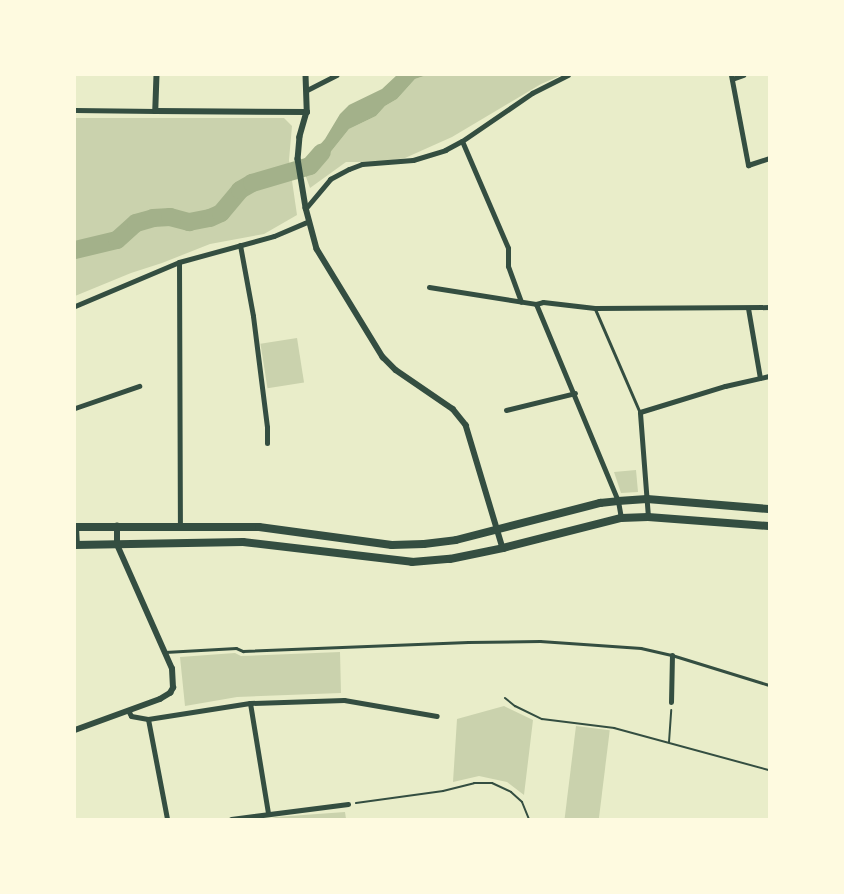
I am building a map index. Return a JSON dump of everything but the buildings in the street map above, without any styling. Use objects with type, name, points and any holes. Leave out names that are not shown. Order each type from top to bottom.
[{"type":"main road","points":[[76,527],[259,527],[392,544],[424,544],[498,530],[600,503],[618,501],[647,499],[769,509]]},
{"type":"main road","points":[[76,545],[243,542],[412,562],[450,558],[503,548],[621,518],[648,517],[769,526]]},
{"type":"street","points":[[156,111],[157,75]]},
{"type":"street","points":[[306,75],[307,112],[300,137],[298,159],[308,221],[317,249],[383,356],[396,370],[453,409],[466,425],[503,548]]},
{"type":"street","points":[[307,90],[336,75]]},
{"type":"street","points":[[306,208],[330,179],[349,169],[362,164],[427,156],[462,141],[532,93],[568,75]]},
{"type":"street","points":[[743,75],[732,77],[748,165],[769,158]]},
{"type":"street","points":[[75,110],[307,112]]},
{"type":"street","points":[[462,141],[508,248],[508,266],[521,302]]},
{"type":"street","points":[[75,306],[180,262],[274,236],[308,221]]},
{"type":"street","points":[[240,245],[253,316],[267,427],[267,443]]},
{"type":"street","points":[[180,262],[180,527]]},
{"type":"street","points":[[429,287],[536,304],[543,302],[596,308],[769,307]]},
{"type":"street","points":[[536,304],[575,393],[618,501],[621,518]]},
{"type":"street","points":[[748,308],[760,378]]},
{"type":"street","points":[[648,517],[640,412],[725,386],[769,376]]},
{"type":"street","points":[[75,408],[139,386]]},
{"type":"street","points":[[506,410],[575,393]]},
{"type":"street","points":[[75,730],[129,712],[160,699],[170,694],[173,688],[172,669],[117,545],[117,526]]},
{"type":"street","points":[[76,527],[76,545]]},
{"type":"street","points":[[671,702],[672,655]]},
{"type":"street","points":[[129,712],[131,716],[148,719],[250,703],[344,700],[437,716]]},
{"type":"street","points":[[250,703],[268,813]]},
{"type":"street","points":[[148,719],[167,819]]},
{"type":"street","points":[[231,819],[348,804]]},
{"type":"lane","points":[[596,308],[640,412]]},
{"type":"lane","points":[[165,652],[236,648],[243,651],[516,641],[641,648],[672,655],[769,685]]},
{"type":"path","points":[[505,698],[515,706],[542,718],[614,728],[769,770]]},
{"type":"path","points":[[669,743],[671,702]]},
{"type":"path","points":[[348,804],[443,791],[474,783],[492,783],[511,792],[522,802],[529,819]]},
{"type":"shaded area","points":[[397,75],[427,75],[415,79],[397,99],[385,106],[376,116],[349,129],[329,154],[306,177],[304,163],[325,139],[340,114],[349,105],[382,89]]},
{"type":"shaded area","points":[[427,75],[562,75],[541,84],[452,137],[405,158],[381,162],[346,162],[310,188],[306,177],[329,154],[349,129],[376,116],[385,106],[397,99],[415,79]]},
{"type":"shaded area","points":[[75,118],[284,118],[292,126],[289,160],[297,215],[264,234],[210,244],[75,296]]},
{"type":"shaded area","points":[[297,338],[304,382],[267,388],[260,344]]},
{"type":"shaded area","points":[[636,470],[638,492],[621,493],[614,472]]},
{"type":"shaded area","points":[[340,652],[341,693],[237,697],[185,706],[180,657],[235,653],[241,656]]},
{"type":"shaded area","points":[[504,706],[533,720],[524,795],[507,782],[479,776],[453,782],[457,719]]},
{"type":"shaded area","points":[[576,726],[610,730],[599,819],[565,818]]},
{"type":"shaded area","points":[[345,812],[346,819],[268,819],[276,817]]},
{"type":"waterway","points":[[75,250],[117,240],[136,223],[153,218],[170,217],[189,222],[210,218],[221,213],[240,190],[252,183],[310,166],[322,152]]}]
